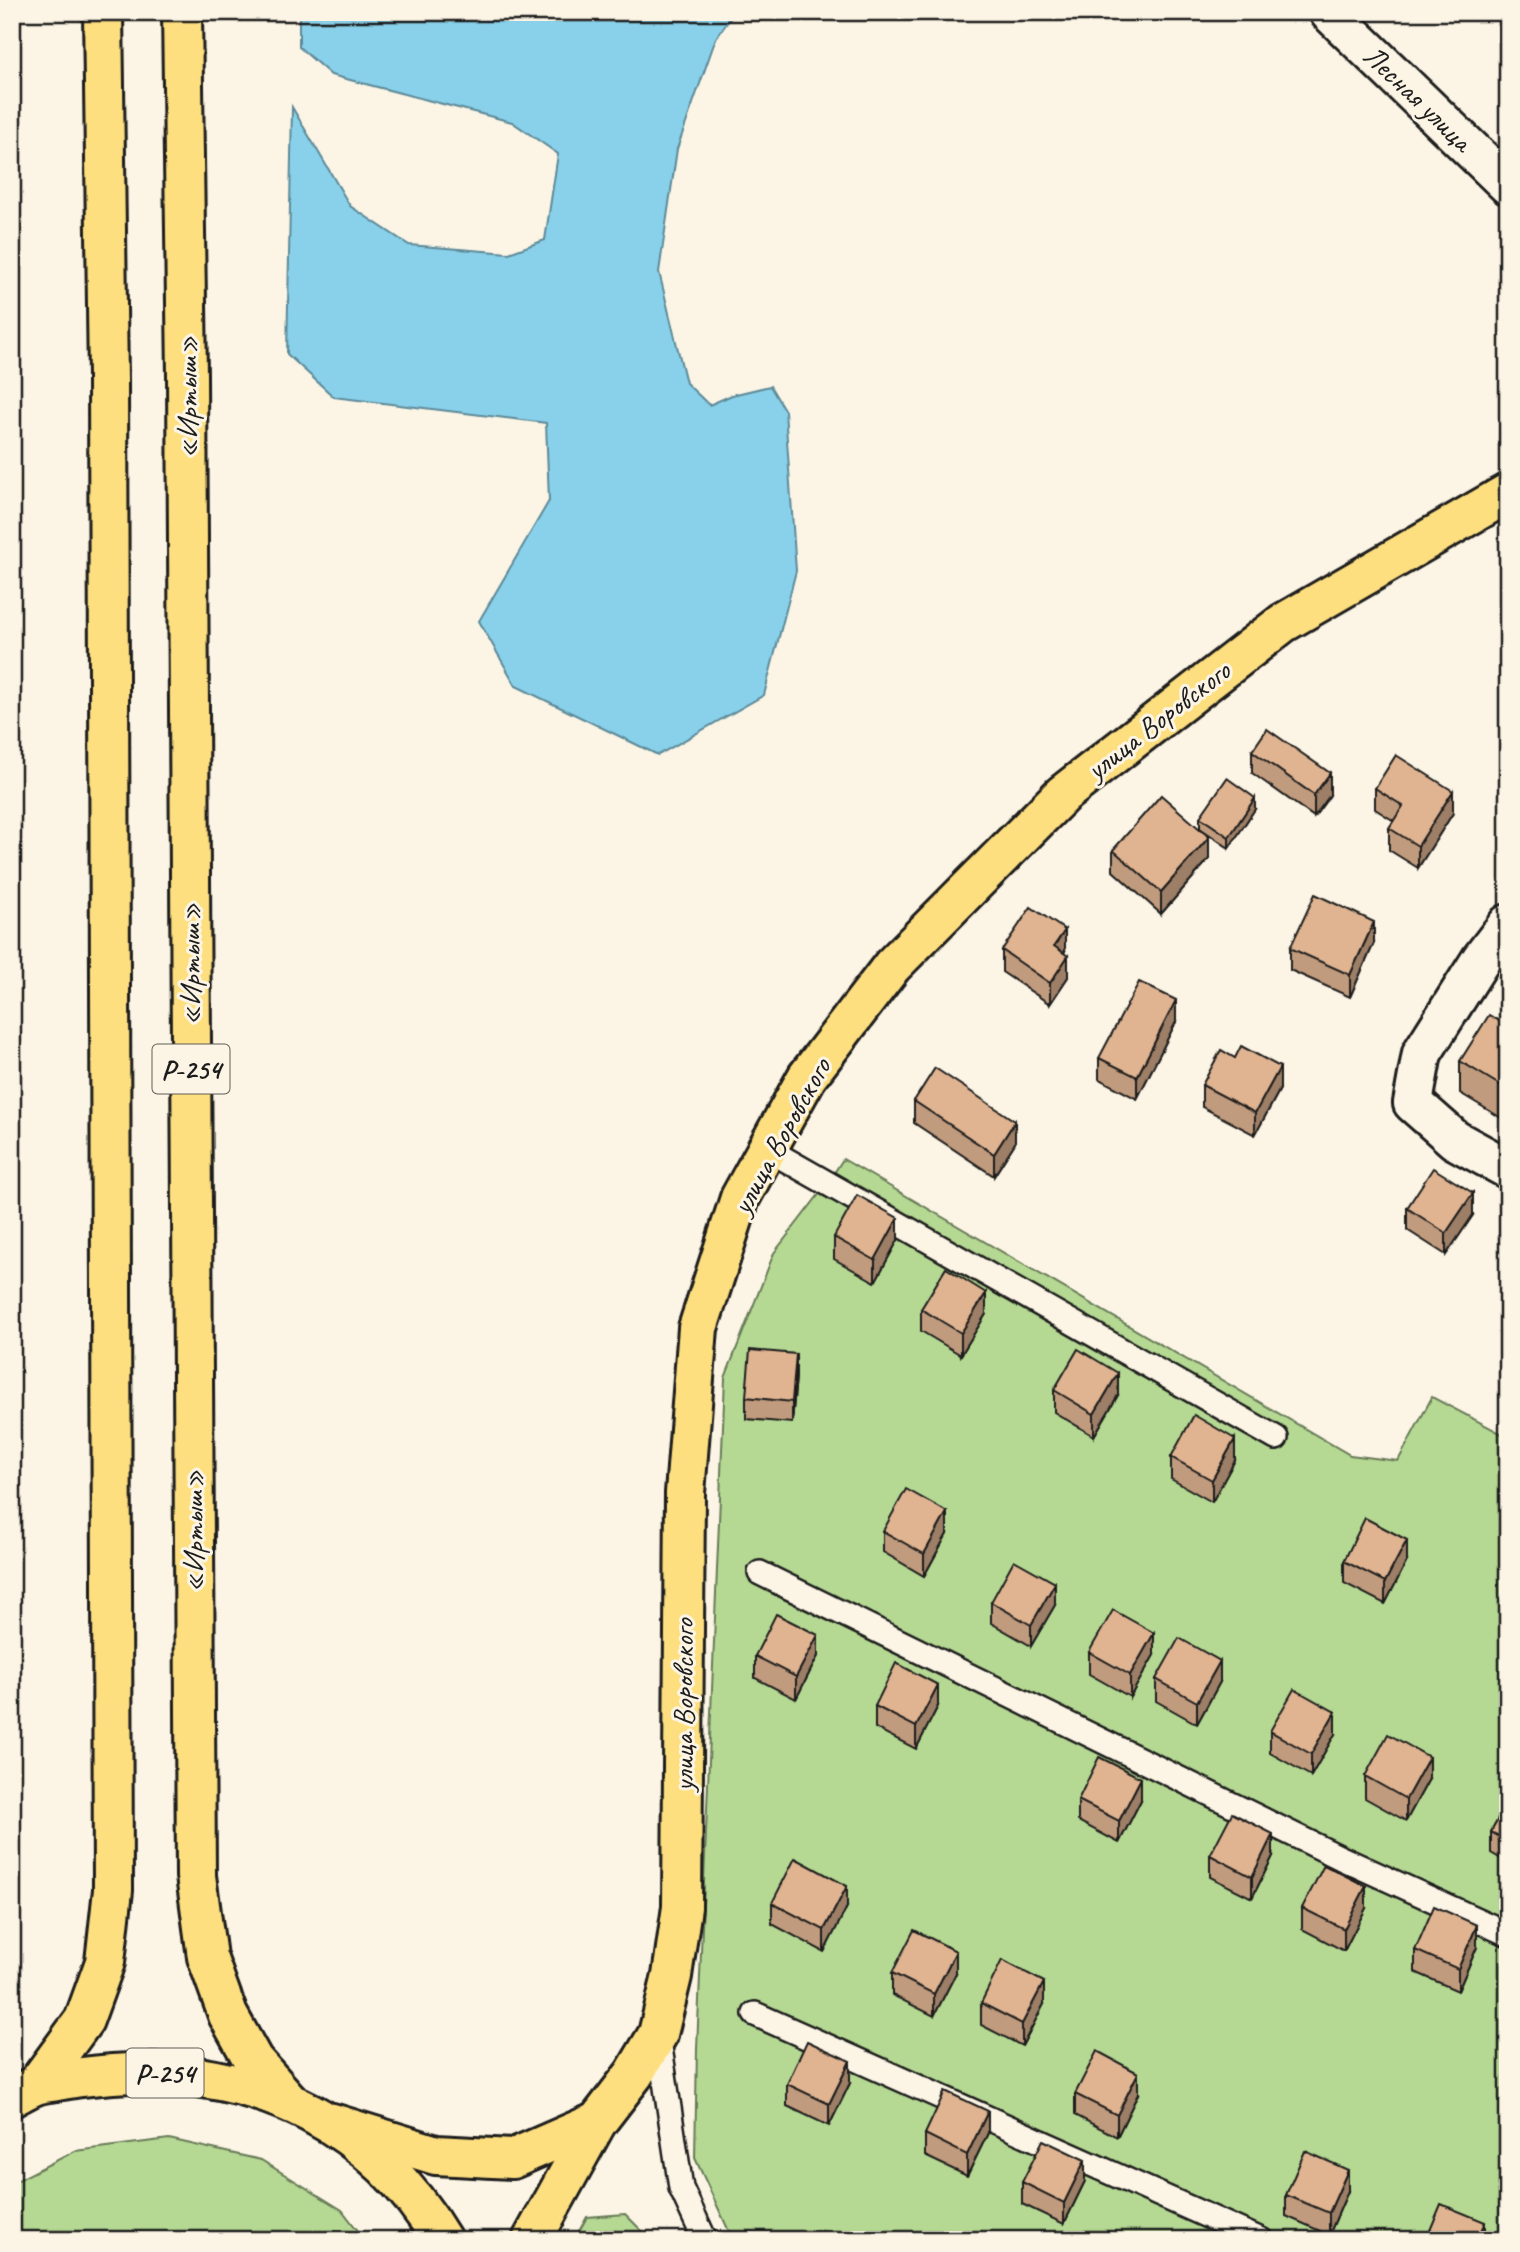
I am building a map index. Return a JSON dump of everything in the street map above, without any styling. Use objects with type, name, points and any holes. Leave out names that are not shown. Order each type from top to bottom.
[{"type":"main road","name":"«Иртыш»","points":[[25,2091],[84,2020],[105,1962],[113,1889],[108,407],[103,12]]},
{"type":"main road","name":"«Иртыш»","points":[[182,12],[187,376],[196,1876],[207,1956],[228,2015],[253,2060],[289,2102]]},
{"type":"main road","name":"улица Воровского","points":[[532,2240],[597,2122],[634,2074],[658,2034],[672,1976],[682,1907],[685,1493],[698,1328],[740,1198],[807,1077],[892,966],[1063,793],[1283,622],[1508,493]]},
{"type":"main road","name":"«Иртыш»","points":[[25,2091],[101,2074],[165,2073],[228,2082],[289,2102],[330,2123],[381,2161],[424,2209],[442,2240]]},
{"type":"main road","points":[[330,2123],[436,2155],[512,2159],[597,2122]]},
{"type":"street","name":"Лесная улица","points":[[1329,12],[1508,185]]},
{"type":"street","points":[[1508,924],[1482,958],[1422,1053],[1413,1102],[1455,1140],[1508,1168]]},
{"type":"lane","points":[[767,1149],[1276,1438]]},
{"type":"lane","points":[[760,1573],[1341,1858],[1508,1934]]},
{"type":"lane","points":[[755,2014],[1261,2240]]},
{"type":"lane","points":[[658,2034],[681,2188],[705,2240]]},
{"type":"green space","points":[[843,1159],[1350,1455],[1398,1461],[1432,1397],[1508,1437],[1508,2240],[733,2240],[695,2158],[697,2048],[725,1378],[774,1253]]},
{"type":"green space","points":[[169,2139],[261,2160],[342,2210],[365,2240],[12,2240],[12,2183],[75,2151]]},
{"type":"green space","points":[[625,2214],[651,2240],[574,2240],[587,2217]]},
{"type":"water","points":[[299,12],[735,12],[716,38],[677,149],[659,272],[686,383],[709,405],[732,395],[770,386],[785,411],[796,571],[764,695],[658,755],[516,686],[479,621],[549,501],[546,423],[334,397],[287,354],[292,107],[350,206],[409,245],[509,253],[545,240],[558,154],[512,122],[331,75],[299,47]]},
{"type":"building","points":[[1267,729],[1330,773],[1314,795],[1252,751]]},
{"type":"building","points":[[1396,755],[1453,791],[1418,846],[1389,828],[1403,806],[1375,788]]},
{"type":"building","points":[[1227,778],[1255,798],[1229,837],[1200,817]]},
{"type":"building","points":[[1161,795],[1209,837],[1161,892],[1113,850]]},
{"type":"building","points":[[1315,894],[1374,922],[1350,975],[1290,948]]},
{"type":"building","points":[[1031,907],[1065,930],[1054,946],[1068,956],[1050,983],[1002,950]]},
{"type":"building","points":[[1139,982],[1176,1000],[1137,1077],[1099,1058]]},
{"type":"building","points":[[1489,1015],[1508,1026],[1508,1090],[1460,1061]]},
{"type":"building","points":[[1241,1046],[1280,1067],[1255,1113],[1202,1085],[1221,1050],[1235,1058]]},
{"type":"building","points":[[935,1068],[1015,1121],[994,1154],[914,1101]]},
{"type":"building","points":[[1433,1168],[1473,1193],[1446,1233],[1407,1208]]},
{"type":"building","points":[[857,1195],[898,1218],[875,1260],[834,1237]]},
{"type":"building","points":[[946,1268],[986,1293],[961,1333],[921,1309]]},
{"type":"building","points":[[1078,1349],[1118,1373],[1094,1414],[1054,1390]]},
{"type":"building","points":[[750,1350],[796,1354],[792,1402],[746,1397]]},
{"type":"building","points":[[1194,1415],[1235,1439],[1212,1480],[1171,1457]]},
{"type":"building","points":[[906,1489],[947,1512],[924,1554],[883,1531]]},
{"type":"building","points":[[1365,1518],[1407,1540],[1385,1582],[1344,1561]]},
{"type":"building","points":[[1014,1560],[1055,1583],[1031,1625],[991,1602]]},
{"type":"building","points":[[1113,1610],[1154,1633],[1130,1675],[1089,1652]]},
{"type":"building","points":[[776,1614],[818,1635],[796,1677],[755,1656]]},
{"type":"building","points":[[1179,1638],[1220,1661],[1197,1702],[1156,1679]]},
{"type":"building","points":[[896,1663],[938,1685],[916,1727],[875,1706]]},
{"type":"building","points":[[1294,1689],[1335,1712],[1311,1754],[1270,1731]]},
{"type":"building","points":[[1388,1734],[1429,1757],[1406,1799],[1365,1776]]},
{"type":"building","points":[[1099,1757],[1141,1778],[1119,1821],[1078,1800]]},
{"type":"building","points":[[1508,1801],[1508,1841],[1491,1832]]},
{"type":"building","points":[[1232,1813],[1273,1834],[1252,1877],[1210,1855]]},
{"type":"building","points":[[795,1858],[847,1886],[824,1930],[772,1903]]},
{"type":"building","points":[[1324,1865],[1366,1886],[1344,1929],[1302,1908]]},
{"type":"building","points":[[1434,1906],[1477,1925],[1458,1969],[1415,1950]]},
{"type":"building","points":[[914,1930],[956,1951],[934,1994],[892,1973]]},
{"type":"building","points":[[1002,1960],[1044,1982],[1022,2024],[981,2003]]},
{"type":"building","points":[[807,2041],[850,2061],[829,2104],[787,2084]]},
{"type":"building","points":[[1097,2051],[1138,2073],[1117,2115],[1075,2094]]},
{"type":"building","points":[[945,2091],[988,2111],[967,2155],[925,2134]]},
{"type":"building","points":[[1043,2140],[1085,2160],[1064,2203],[1022,2182]]},
{"type":"building","points":[[1305,2151],[1348,2170],[1329,2213],[1286,2195]]},
{"type":"building","points":[[1441,2204],[1485,2222],[1477,2240],[1426,2240]]}]
